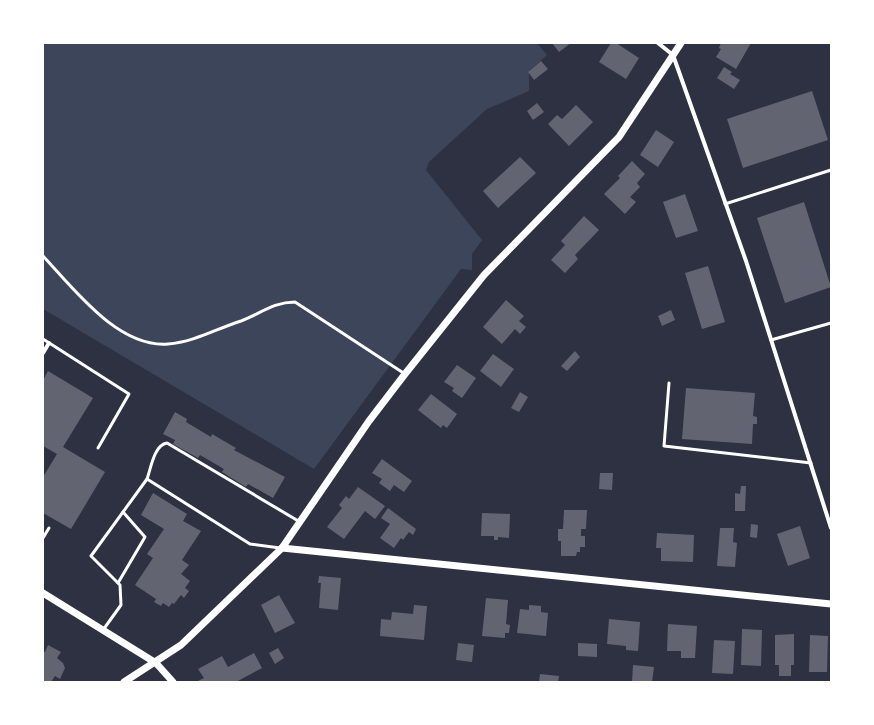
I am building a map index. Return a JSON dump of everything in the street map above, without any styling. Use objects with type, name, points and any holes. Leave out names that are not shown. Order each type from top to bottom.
[{"type":"street","points":[[658,43],[673,55],[771,340],[831,528]]},
{"type":"street","points":[[124,682],[156,663],[181,645],[282,548],[369,422],[405,374],[484,275],[619,137],[681,43]]},
{"type":"street","points":[[43,353],[49,343]]},
{"type":"street","points":[[282,548],[831,604]]},
{"type":"street","points":[[43,593],[156,663],[173,682]]},
{"type":"lane","points":[[725,204],[831,170]]},
{"type":"lane","points":[[43,256],[93,309],[126,334],[147,342],[168,344],[203,337],[221,327],[247,319],[281,302],[294,302],[405,374]]},
{"type":"lane","points":[[771,340],[831,323]]},
{"type":"lane","points":[[43,339],[129,394],[98,448]]},
{"type":"lane","points":[[669,383],[664,446],[811,462]]},
{"type":"lane","points":[[103,630],[120,605],[120,585],[91,556],[147,479],[158,448],[162,444],[167,443],[300,522]]},
{"type":"lane","points":[[147,479],[250,544],[282,548]]},
{"type":"lane","points":[[118,583],[145,538],[123,512]]},
{"type":"lane","points":[[43,538],[49,528]]},
{"type":"shaded area","points":[[43,43],[537,43],[547,55],[529,71],[529,91],[487,109],[429,162],[426,170],[482,240],[472,254],[472,270],[461,269],[314,469],[43,309]]},
{"type":"building","points":[[552,43],[571,43],[559,52]]},
{"type":"building","points":[[611,43],[616,43],[639,58],[626,79],[599,62]]},
{"type":"building","points":[[721,43],[751,43],[736,69],[716,57],[721,49],[719,48]]},
{"type":"building","points":[[541,61],[548,69],[534,80],[528,72]]},
{"type":"building","points":[[724,67],[732,72],[730,74],[740,80],[734,89],[717,78]]},
{"type":"building","points":[[812,91],[828,140],[743,168],[727,119]]},
{"type":"building","points":[[537,103],[544,112],[533,120],[527,111]]},
{"type":"building","points":[[576,105],[593,122],[569,146],[548,124],[557,115],[562,119]]},
{"type":"building","points":[[656,130],[674,142],[658,167],[640,155]]},
{"type":"building","points":[[520,157],[536,173],[498,208],[483,191]]},
{"type":"building","points":[[632,161],[645,174],[637,183],[640,187],[630,197],[636,202],[625,214],[604,194],[620,178],[618,176]]},
{"type":"building","points":[[685,194],[698,231],[676,238],[663,202]]},
{"type":"building","points":[[804,202],[831,287],[785,303],[757,218]]},
{"type":"building","points":[[584,216],[599,230],[575,255],[578,259],[565,273],[551,260],[565,245],[561,241]]},
{"type":"building","points":[[708,266],[725,322],[702,329],[685,273]]},
{"type":"building","points":[[506,300],[524,316],[519,321],[526,327],[520,334],[515,329],[502,344],[483,327]]},
{"type":"building","points":[[671,310],[675,320],[662,326],[658,316]]},
{"type":"building","points":[[575,351],[580,357],[567,371],[561,366]]},
{"type":"building","points":[[493,354],[514,369],[501,387],[480,371]]},
{"type":"building","points":[[457,365],[476,378],[462,398],[452,391],[454,388],[444,382]]},
{"type":"building","points":[[48,371],[93,398],[63,447],[105,472],[71,529],[43,513],[43,477],[57,454],[43,446],[43,380]]},
{"type":"building","points":[[686,388],[755,393],[753,416],[757,417],[757,424],[753,424],[752,444],[682,439]]},
{"type":"building","points":[[520,392],[528,397],[519,412],[511,408]]},
{"type":"building","points":[[431,394],[457,414],[447,428],[443,425],[441,428],[418,410]]},
{"type":"building","points":[[175,412],[187,419],[186,422],[211,437],[212,434],[236,448],[234,450],[285,477],[273,498],[248,484],[246,487],[222,472],[224,469],[200,455],[198,458],[173,444],[175,440],[163,434]]},
{"type":"building","points":[[382,459],[412,481],[404,492],[394,485],[390,491],[379,483],[382,479],[372,473]]},
{"type":"building","points":[[600,473],[613,473],[612,490],[599,489]]},
{"type":"building","points":[[741,486],[746,486],[745,511],[735,511],[735,493],[740,494]]},
{"type":"building","points":[[358,487],[385,506],[375,519],[365,511],[344,539],[327,527],[342,508],[339,505],[346,496],[349,499]]},
{"type":"building","points":[[153,493],[187,514],[183,521],[201,531],[182,560],[189,565],[181,574],[190,581],[185,588],[189,591],[184,598],[181,595],[174,604],[172,603],[169,607],[163,603],[161,606],[154,602],[156,599],[135,585],[153,558],[147,554],[164,529],[141,515]]},
{"type":"building","points":[[388,508],[416,529],[413,535],[409,532],[403,540],[401,538],[394,548],[380,538],[390,524],[381,518]]},
{"type":"building","points":[[564,510],[587,510],[586,529],[581,529],[581,536],[585,536],[585,547],[580,547],[580,552],[577,552],[576,556],[561,556],[561,541],[558,541],[558,529],[563,529]]},
{"type":"building","points":[[482,513],[510,514],[509,538],[498,537],[498,540],[494,540],[494,536],[481,536]]},
{"type":"building","points":[[751,524],[758,525],[757,538],[750,537]]},
{"type":"building","points":[[800,526],[810,558],[788,566],[777,534]]},
{"type":"building","points":[[720,528],[734,528],[733,542],[737,543],[735,567],[717,566]]},
{"type":"building","points":[[657,533],[694,535],[693,562],[661,561],[661,548],[656,548]]},
{"type":"building","points":[[319,576],[341,578],[338,610],[319,608],[321,583],[318,583]]},
{"type":"building","points":[[279,595],[295,623],[275,633],[261,605]]},
{"type":"building","points":[[486,598],[508,600],[506,624],[510,625],[509,633],[505,633],[505,638],[482,636]]},
{"type":"building","points":[[414,605],[427,606],[424,640],[380,636],[381,619],[391,620],[392,612],[413,614]]},
{"type":"building","points":[[529,605],[541,606],[541,612],[548,613],[546,636],[517,633],[520,609],[529,610]]},
{"type":"building","points":[[609,619],[640,622],[638,651],[626,650],[626,646],[607,644]]},
{"type":"building","points":[[668,624],[697,626],[695,658],[681,658],[681,651],[667,651]]},
{"type":"building","points":[[742,629],[762,630],[761,666],[741,665]]},
{"type":"building","points":[[794,634],[794,665],[791,665],[791,676],[779,676],[779,665],[775,665],[775,635]]},
{"type":"building","points":[[810,635],[828,636],[827,672],[809,672]]},
{"type":"building","points":[[714,640],[735,641],[733,674],[712,673]]},
{"type":"building","points":[[458,643],[474,645],[472,662],[456,660]]},
{"type":"building","points":[[578,643],[597,644],[597,657],[578,656]]},
{"type":"building","points":[[48,645],[61,652],[57,658],[63,663],[65,668],[60,679],[55,676],[51,682],[43,682],[43,651],[45,652]]},
{"type":"building","points":[[278,648],[284,658],[275,664],[269,653]]},
{"type":"building","points":[[254,653],[262,668],[236,682],[196,682],[204,678],[198,669],[222,656],[228,667]]},
{"type":"building","points":[[633,665],[654,667],[652,682],[632,682]]},
{"type":"building","points":[[540,674],[559,676],[558,682],[539,682]]}]
